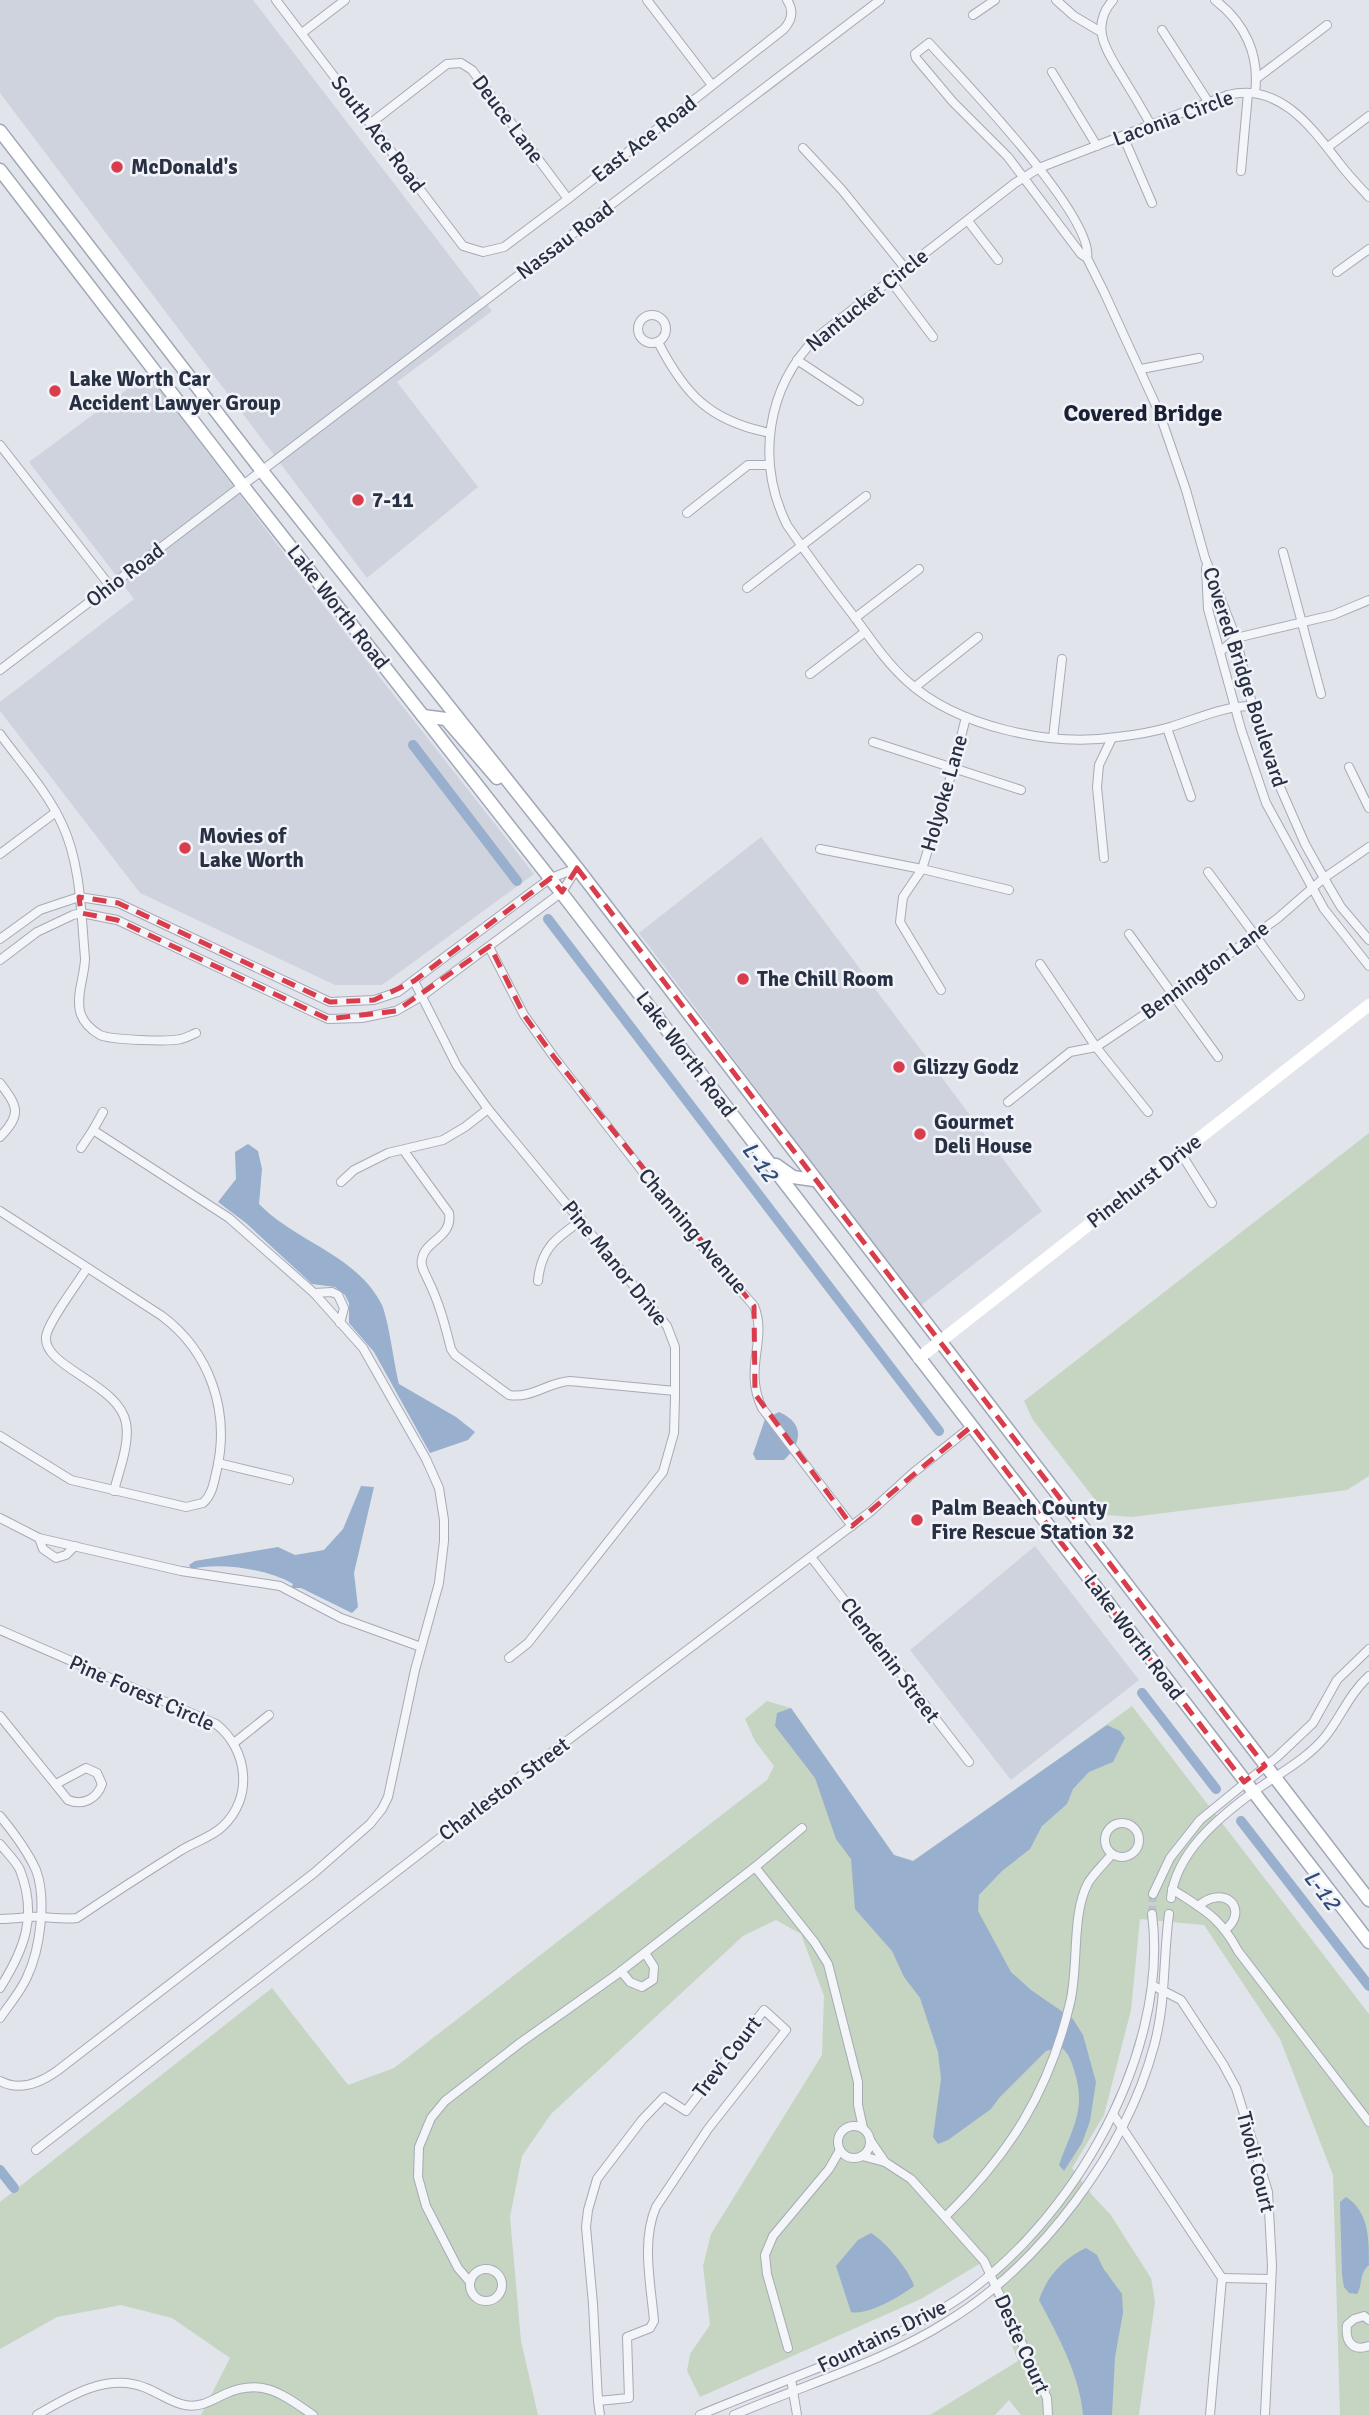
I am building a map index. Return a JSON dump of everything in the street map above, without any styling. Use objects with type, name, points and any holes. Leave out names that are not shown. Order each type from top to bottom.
[{"type":"main road","name":"Lake Worth Road","points":[[1,133],[262,471],[577,868],[1369,1900]]},
{"type":"main road","name":"Lake Worth Road","points":[[0,170],[562,892],[1369,1942]]},
{"type":"main road","points":[[423,716],[446,719],[484,765],[535,815]]},
{"type":"main road","name":"Pinehurst Drive","points":[[919,1358],[1369,1005]]},
{"type":"main road","points":[[767,1159],[793,1177],[814,1180]]},
{"type":"street","name":"South Ace Road","points":[[276,0],[463,246],[476,251],[491,251]]},
{"type":"street","points":[[302,33],[345,0]]},
{"type":"street","points":[[647,0],[712,85]]},
{"type":"street","name":"East Ace Road","points":[[491,251],[504,247],[568,199],[784,29],[792,11],[787,0]]},
{"type":"street","points":[[973,15],[995,0]]},
{"type":"street","points":[[1056,0],[1074,16],[1101,32]]},
{"type":"street","points":[[1113,0],[1102,18],[1104,47],[1151,125]]},
{"type":"street","points":[[1215,0],[1245,33],[1255,58],[1257,78],[1252,93],[1241,170]]},
{"type":"street","name":"Nassau Road","points":[[246,484],[875,1]]},
{"type":"street","points":[[1257,78],[1327,25]]},
{"type":"street","points":[[1162,30],[1209,103]]},
{"type":"street","name":"Covered Bridge Boulevard","points":[[1087,258],[1089,250],[1082,232],[1067,205],[1040,168],[929,43],[915,54],[953,102],[1008,156],[1081,254],[1087,258],[1141,369],[1175,454],[1205,558],[1236,638],[1252,706],[1280,787],[1305,844],[1324,878],[1341,906],[1369,940]]},
{"type":"street","name":"Deuce Lane","points":[[371,123],[447,64],[461,63],[471,71],[568,199]]},
{"type":"street","points":[[1052,72],[1097,146]]},
{"type":"street","name":"Laconia Circle","points":[[1024,177],[1040,168],[1228,95],[1252,93],[1270,97],[1297,113],[1367,192]]},
{"type":"street","points":[[1328,147],[1369,116]]},
{"type":"street","points":[[1123,136],[1152,203]]},
{"type":"street","points":[[803,148],[842,190],[905,268]]},
{"type":"street","name":"Nantucket Circle","points":[[1024,177],[816,338],[797,359],[780,391],[769,433],[771,482],[780,511],[821,573],[893,667],[915,687],[940,704],[967,716],[1011,731],[1052,738],[1112,738],[1167,728],[1235,706],[1252,706]]},
{"type":"street","points":[[968,221],[998,260]]},
{"type":"street","points":[[1337,271],[1369,250]]},
{"type":"street","points":[[890,280],[933,337]]},
{"type":"street","points":[[658,342],[683,386],[702,404],[737,424],[769,433]]},
{"type":"street","points":[[1141,369],[1199,358]]},
{"type":"street","points":[[797,359],[859,401]]},
{"type":"street","points":[[0,445],[110,586]]},
{"type":"street","points":[[687,513],[748,465],[769,465]]},
{"type":"street","name":"Ohio Road","points":[[0,670],[246,484]]},
{"type":"street","points":[[747,588],[866,496]]},
{"type":"street","points":[[1283,552],[1321,694]]},
{"type":"street","name":"Covered Bridge Boulevard","points":[[1205,558],[1208,609],[1266,803],[1324,909],[1369,966]]},
{"type":"street","points":[[855,618],[919,569]]},
{"type":"street","points":[[1221,651],[1236,638],[1333,615],[1369,600]]},
{"type":"street","points":[[810,674],[865,632]]},
{"type":"street","points":[[915,687],[978,636]]},
{"type":"street","points":[[1052,738],[1062,659]]},
{"type":"street","name":"Holyoke Lane","points":[[941,990],[900,922],[902,897],[922,869],[967,716]]},
{"type":"street","points":[[1167,728],[1191,797]]},
{"type":"street","points":[[0,734],[56,812],[73,858],[81,913],[85,972],[79,999],[82,1016],[90,1027],[101,1035],[114,1038],[178,1040],[196,1033]]},
{"type":"street","points":[[1104,858],[1097,787],[1099,765],[1112,738]]},
{"type":"street","points":[[873,742],[1021,790]]},
{"type":"street","points":[[1349,767],[1369,808]]},
{"type":"street","points":[[0,854],[56,812]]},
{"type":"street","name":"Bennington Lane","points":[[1007,1102],[1070,1052],[1096,1047],[1172,996],[1254,937],[1324,878],[1369,846]]},
{"type":"street","points":[[821,849],[1009,890]]},
{"type":"street","points":[[0,939],[40,910],[79,897],[118,903],[330,1002],[374,1000],[398,992],[551,878],[577,868]]},
{"type":"street","points":[[0,960],[51,924],[81,913],[117,920],[328,1019],[362,1018],[396,1012],[422,996],[562,892],[577,868]]},
{"type":"street","points":[[1208,872],[1300,996]]},
{"type":"street","points":[[1129,934],[1218,1057]]},
{"type":"street","name":"Channing Avenue","points":[[489,947],[524,1015],[554,1057],[687,1228],[754,1306],[759,1330],[753,1375],[755,1394],[762,1408],[852,1526]]},
{"type":"street","points":[[1040,964],[1096,1047],[1148,1112]]},
{"type":"street","name":"Pine Manor Drive","points":[[414,981],[457,1066],[488,1109],[667,1326],[676,1347],[674,1433],[663,1472],[528,1643],[509,1658]]},
{"type":"street","points":[[0,1083],[13,1101],[16,1115],[0,1137]]},
{"type":"street","points":[[341,1182],[354,1170],[388,1153],[443,1140],[488,1109]]},
{"type":"street","points":[[81,1148],[103,1112]]},
{"type":"street","points":[[0,2081],[21,2086],[38,2083],[57,2071],[293,1890],[370,1824],[388,1797],[421,1647],[439,1583],[444,1541],[439,1488],[426,1458],[363,1348],[313,1293],[229,1218],[93,1130]]},
{"type":"street","points":[[404,1151],[449,1213],[450,1220],[446,1231],[423,1254],[421,1260],[455,1355],[509,1395],[530,1395],[570,1381],[675,1391]]},
{"type":"street","points":[[1180,1152],[1212,1203]]},
{"type":"street","points":[[0,1211],[169,1321],[199,1356],[217,1393],[221,1422],[218,1463],[211,1493],[203,1503],[186,1507],[71,1480],[0,1436]]},
{"type":"street","points":[[538,1281],[540,1262],[550,1246],[582,1220]]},
{"type":"street","points":[[87,1268],[49,1327],[45,1340],[50,1353],[105,1391],[121,1408],[126,1423],[126,1439],[114,1491]]},
{"type":"street","points":[[313,1293],[332,1292],[338,1295],[344,1308],[340,1322]]},
{"type":"street","name":"Charleston Street","points":[[36,2150],[502,1790],[852,1526],[972,1426]]},
{"type":"street","points":[[218,1463],[289,1480]]},
{"type":"street","points":[[0,1518],[39,1538],[181,1572],[225,1576],[280,1586],[341,1618],[421,1647]]},
{"type":"street","points":[[39,1538],[43,1549],[56,1558],[66,1555],[75,1546]]},
{"type":"street","name":"Clendenin Street","points":[[811,1557],[969,1762]]},
{"type":"street","name":"Pine Forest Circle","points":[[0,1630],[202,1716],[222,1728],[234,1742],[242,1764],[243,1787],[236,1809],[222,1827],[181,1850],[77,1918],[0,1919]]},
{"type":"street","points":[[1369,1649],[1337,1681],[1313,1723],[1265,1766],[1191,1851],[1182,1865],[1172,1893],[1213,1915],[1226,1929],[1238,1951],[1369,2122]]},
{"type":"street","points":[[1153,1894],[1170,1858],[1200,1820],[1249,1787],[1275,1778],[1289,1769],[1324,1738],[1356,1688],[1369,1676]]},
{"type":"street","points":[[234,1742],[269,1715]]},
{"type":"street","points":[[0,1716],[68,1800],[81,1803],[89,1800],[99,1792],[102,1784],[97,1773],[86,1768],[56,1784]]},
{"type":"street","points":[[0,1816],[17,1836],[37,1873],[40,1917],[39,1938],[27,1977],[0,2018]]},
{"type":"street","points":[[1118,1823],[1134,1827],[1139,1843],[1134,1853],[1123,1857],[1112,1854],[1105,1845],[1108,1829],[1118,1823]]},
{"type":"street","points":[[470,2281],[480,2270],[490,2270],[499,2276],[501,2290],[489,2300],[479,2299],[472,2292],[470,2281],[458,2268],[426,2206],[418,2177],[419,2147],[430,2118],[445,2101],[645,1953],[802,1828]]},
{"type":"street","points":[[0,1844],[19,1868],[29,1917],[18,1959],[0,1989]]},
{"type":"street","points":[[1180,1844],[1191,1851]]},
{"type":"street","points":[[946,2216],[977,2185],[1010,2144],[1035,2103],[1056,2053],[1071,2001],[1078,1942],[1078,1909],[1089,1882],[1112,1854]]},
{"type":"street","points":[[755,1867],[815,1943],[828,1964],[858,2082],[858,2105],[863,2128],[885,2162]]},
{"type":"street","points":[[1198,1906],[1211,1898],[1220,1898],[1233,1905],[1237,1917],[1226,1929]]},
{"type":"street","name":"Fountains Drive","points":[[700,2415],[791,2379],[941,2310],[991,2274],[1040,2225],[1095,2149],[1113,2114],[1141,2043],[1152,1985],[1152,1914]]},
{"type":"street","name":"Fountains Drive","points":[[734,2415],[794,2392],[948,2322],[997,2287],[1050,2234],[1106,2156],[1130,2110],[1154,2047],[1164,1992],[1169,1914]]},
{"type":"street","points":[[621,1971],[630,1982],[642,1987],[653,1980],[654,1967],[645,1953]]},
{"type":"street","name":"Tivoli Court","points":[[1152,1985],[1181,2000],[1236,2088],[1268,2192],[1271,2279],[1265,2415]]},
{"type":"street","name":"Trevi Court","points":[[598,2401],[629,2398],[626,2337],[650,2328],[654,2320],[648,2242],[650,2220],[656,2207],[708,2129],[786,2030],[764,2010],[685,2111],[664,2096],[597,2179],[586,2227],[593,2304],[598,2401],[600,2415]]},
{"type":"street","points":[[849,2157],[840,2150],[838,2140],[858,2105]]},
{"type":"street","points":[[1113,2114],[1222,2278],[1210,2415]]},
{"type":"street","points":[[847,2127],[863,2128]]},
{"type":"street","points":[[862,2156],[870,2148],[870,2140]]},
{"type":"street","points":[[788,2348],[767,2274],[765,2255],[773,2236],[829,2169],[840,2150]]},
{"type":"street","points":[[829,2169],[849,2157],[862,2156],[885,2162]]},
{"type":"street","name":"Deste Court","points":[[885,2162],[911,2179],[984,2261],[1047,2398],[1048,2415]]},
{"type":"street","points":[[1222,2278],[1271,2279]]},
{"type":"street","points":[[1369,2320],[1363,2316],[1353,2319],[1347,2325],[1346,2334],[1354,2347],[1369,2346]]},
{"type":"street","points":[[791,2379],[797,2415]]},
{"type":"street","points":[[37,2415],[80,2391],[126,2382],[145,2387],[184,2405],[199,2405],[247,2387],[262,2387],[278,2392],[313,2415]]},
{"type":"highlighted area","points":[[577,868],[1265,1766],[1244,1782],[972,1426],[852,1526],[755,1394],[754,1306],[554,1057],[524,1015],[490,946],[396,1011],[328,1019],[117,920],[81,913],[79,897],[118,903],[330,1002],[374,1000],[414,981],[551,878],[562,892]]},
{"type":"shaded area","points":[[0,0],[253,0],[492,311],[397,382],[478,487],[367,578],[0,93]]},
{"type":"shaded area","points":[[148,374],[324,606],[534,874],[382,985],[335,985],[140,893],[0,711],[0,702],[134,599],[29,462]]},
{"type":"shaded area","points":[[761,837],[1042,1211],[920,1306],[639,933]]},
{"type":"shaded area","points":[[1035,1546],[1139,1680],[1011,1780],[910,1650]]},
{"type":"green space","points":[[1369,1133],[1369,1476],[1347,1490],[1132,1517],[1107,1515],[1033,1420],[1024,1401]]},
{"type":"green space","points":[[767,1701],[791,1708],[894,1855],[913,1861],[953,1836],[1132,1706],[1369,2014],[1369,2415],[1340,2415],[1333,2175],[1280,2039],[1204,1925],[1140,1919],[1131,2010],[1104,2115],[1072,2168],[1110,2214],[1151,2278],[1155,2302],[1139,2415],[1021,2415],[1009,2400],[995,2415],[930,2415],[1018,2361],[981,2263],[921,2299],[700,2397],[687,2371],[690,2354],[710,2325],[703,2266],[711,2234],[822,2055],[824,1996],[801,1934],[776,1920],[743,1936],[551,2114],[522,2156],[510,2217],[521,2341],[538,2415],[201,2415],[230,2358],[172,2318],[121,2305],[57,2317],[0,2349],[0,2202],[272,1988],[348,2085],[394,2068],[767,1780],[774,1766],[755,1741],[745,1719]]},
{"type":"water","points":[[248,1144],[258,1151],[262,1169],[259,1204],[290,1229],[342,1261],[371,1288],[385,1312],[399,1384],[456,1417],[475,1432],[468,1440],[430,1453],[374,1352],[349,1323],[349,1303],[345,1295],[335,1287],[312,1284],[246,1223],[218,1202],[236,1179],[235,1152]]},
{"type":"water","points":[[779,1412],[797,1427],[795,1446],[784,1460],[756,1460],[753,1454],[765,1419]]},
{"type":"water","points":[[361,1486],[374,1487],[354,1573],[358,1607],[352,1613],[301,1588],[291,1588],[293,1584],[271,1574],[216,1566],[191,1569],[189,1565],[195,1561],[278,1547],[295,1555],[324,1550],[343,1529]]},
{"type":"water","points":[[791,1708],[894,1855],[913,1861],[1107,1725],[1120,1731],[1125,1738],[1113,1762],[1089,1772],[1073,1789],[1067,1804],[1042,1826],[1030,1849],[1002,1871],[979,1895],[978,1911],[1011,1972],[1031,1990],[1073,2019],[1083,2035],[1096,2082],[1090,2121],[1082,2143],[1064,2171],[1059,2165],[1076,2119],[1079,2097],[1072,2063],[1061,2047],[1046,2051],[991,2109],[948,2140],[938,2144],[933,2137],[941,2079],[938,2052],[920,1998],[904,1977],[892,1951],[855,1909],[851,1859],[836,1839],[815,1778],[775,1726],[777,1713]]},
{"type":"water","points":[[1346,2197],[1359,2210],[1368,2236],[1369,2265],[1364,2271],[1357,2294],[1349,2293],[1344,2287],[1342,2275],[1340,2202]]},
{"type":"water","points":[[871,2233],[896,2256],[914,2286],[875,2308],[851,2312],[836,2266],[858,2240]]},
{"type":"water","points":[[1086,2248],[1097,2255],[1122,2294],[1123,2313],[1115,2357],[1112,2415],[1083,2415],[1073,2370],[1039,2300],[1046,2283],[1057,2269]]},
{"type":"waterway","name":"L-12","points":[[413,745],[517,881]]},
{"type":"waterway","name":"L-12","points":[[548,919],[939,1431]]},
{"type":"waterway","name":"L-12","points":[[1142,1693],[1216,1789]]},
{"type":"waterway","name":"L-12","points":[[1241,1821],[1369,1986]]},
{"type":"waterway","points":[[0,2170],[14,2188]]},
{"type":"tunnel","points":[[1152,1914],[1153,1894]]},
{"type":"place","name":"McDonald's","points":[[117,167]]},
{"type":"place","name":"Lake Worth Car Accident Lawyer Group","points":[[55,391]]},
{"type":"place","name":"7-11","points":[[358,500]]},
{"type":"place","name":"Movies of Lake Worth","points":[[185,848]]},
{"type":"place","name":"The Chill Room","points":[[743,979]]},
{"type":"place","name":"Glizzy Godz","points":[[899,1067]]},
{"type":"place","name":"Gourmet Deli House","points":[[920,1134]]},
{"type":"place","name":"Palm Beach County Fire Rescue Station 32","points":[[917,1520]]},
{"type":"district","name":"Covered Bridge","points":[[1143,413]]}]
